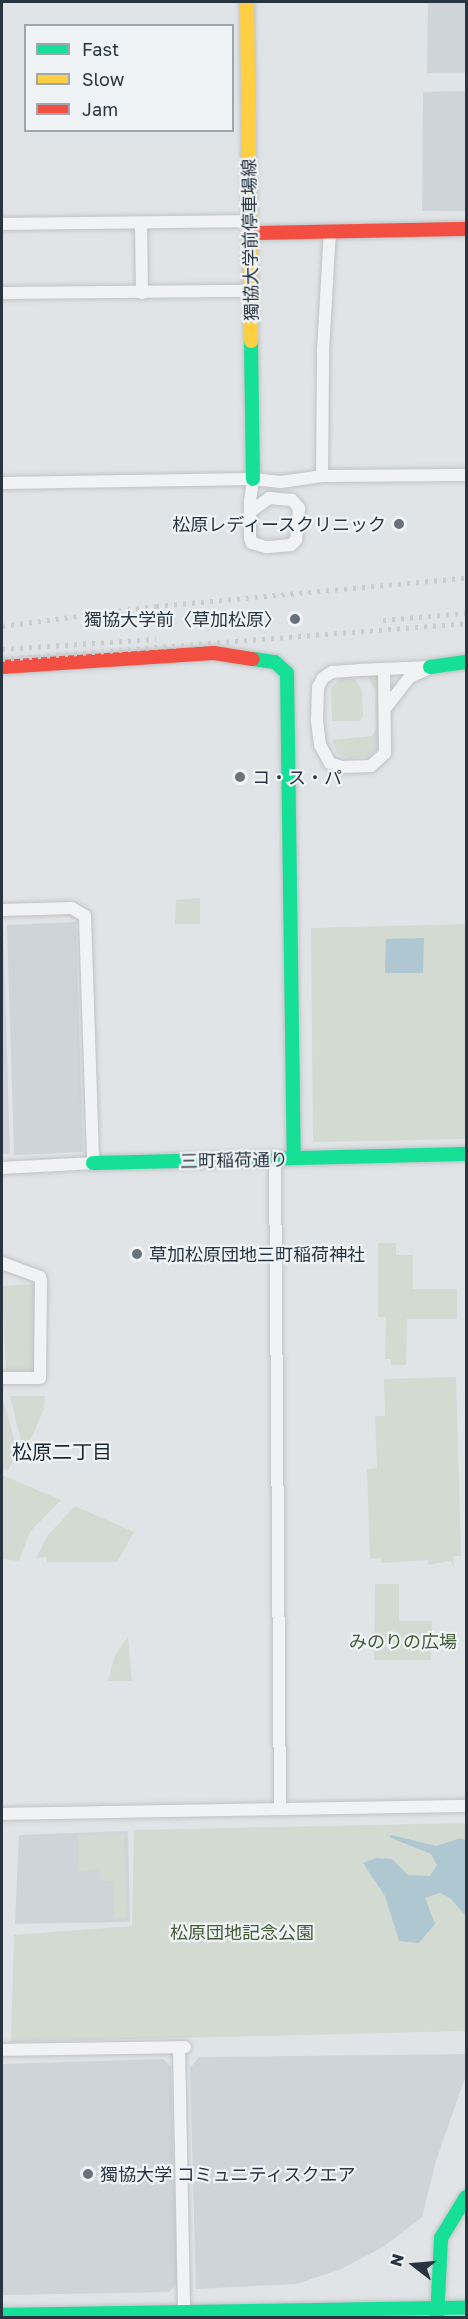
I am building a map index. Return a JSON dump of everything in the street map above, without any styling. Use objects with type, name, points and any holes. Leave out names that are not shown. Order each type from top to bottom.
[{"type":"street","name":"獨協大学前停車場線","points":[[248,2],[253,479]]},
{"type":"street","points":[[141,223],[142,293]]},
{"type":"street","points":[[2,224],[141,223],[330,231],[466,229]]},
{"type":"street","points":[[322,476],[323,351],[330,231]]},
{"type":"street","points":[[2,293],[251,291]]},
{"type":"street","points":[[2,483],[253,479],[281,482],[322,476],[466,475]]},
{"type":"street","points":[[253,479],[269,498],[296,503],[299,534],[291,545],[266,547],[252,543],[250,513],[253,479]]},
{"type":"street","points":[[250,513],[269,498]]},
{"type":"street","points":[[2,667],[214,653],[275,662],[287,673],[294,1158]]},
{"type":"street","points":[[384,669],[387,742],[379,762],[341,767],[330,763],[320,744],[318,687],[323,678],[332,672],[384,669],[430,667],[466,662]]},
{"type":"street","points":[[387,706],[410,677],[430,667]]},
{"type":"street","points":[[2,910],[72,908],[85,916],[93,1163]]},
{"type":"street","name":"三町稲荷通り","points":[[2,1168],[93,1163],[466,1154]]},
{"type":"street","points":[[275,1159],[280,1808]]},
{"type":"street","points":[[2,1263],[40,1277],[41,1292],[40,1378],[2,1378]]},
{"type":"street","points":[[2,1814],[466,1806]]},
{"type":"street","points":[[2,2050],[182,2047],[184,2312]]},
{"type":"street","points":[[437,2312],[441,2238],[466,2197]]},
{"type":"street","points":[[2,2314],[437,2312],[466,2308]]},
{"type":"shaded area","points":[[428,2],[466,2],[466,73],[427,73]]},
{"type":"shaded area","points":[[466,91],[466,211],[422,211],[423,92]]},
{"type":"shaded area","points":[[3,921],[10,1154],[2,1154]]},
{"type":"shaded area","points":[[76,922],[83,1152],[14,1155],[7,925]]},
{"type":"shaded area","points":[[128,1831],[130,1922],[15,1924],[19,1835]]},
{"type":"shaded area","points":[[466,2054],[466,2075],[436,2161],[422,2217],[383,2247],[339,2270],[296,2284],[196,2289],[190,2068],[199,2057]]},
{"type":"shaded area","name":"獨協大学 コミュニティスクエア","points":[[163,2059],[171,2066],[177,2283],[169,2292],[2,2295],[2,2064]]},
{"type":"green space","points":[[374,674],[379,676],[378,748],[369,756],[349,759],[338,754],[332,740],[372,736],[376,729],[375,690],[368,677]]},
{"type":"green space","points":[[342,677],[355,679],[362,690],[363,717],[359,721],[332,721],[331,688]]},
{"type":"green space","points":[[200,898],[200,924],[175,924],[176,900]]},
{"type":"green space","points":[[466,924],[466,1139],[313,1142],[311,928]]},
{"type":"green space","points":[[378,1243],[396,1243],[396,1255],[413,1255],[413,1289],[457,1289],[457,1319],[407,1319],[406,1365],[391,1365],[391,1359],[385,1359],[386,1317],[378,1317]]},
{"type":"green space","points":[[35,1284],[37,1367],[33,1372],[6,1371],[2,1286]]},
{"type":"green space","points":[[456,1377],[461,1556],[453,1556],[454,1567],[450,1561],[428,1565],[428,1560],[381,1563],[381,1558],[370,1559],[367,1469],[377,1468],[375,1416],[385,1416],[384,1379]]},
{"type":"green space","points":[[2,1396],[18,1453],[8,1470],[2,1469]]},
{"type":"green space","points":[[10,1396],[45,1396],[44,1409],[24,1454]]},
{"type":"green space","points":[[2,1475],[61,1500],[30,1532],[19,1561],[2,1559]]},
{"type":"green space","points":[[75,1506],[134,1532],[117,1562],[47,1562],[47,1557],[36,1558],[48,1535]]},
{"type":"green space","name":"みのりの広場","points":[[375,1584],[399,1584],[399,1621],[432,1621],[431,1660],[374,1660]]},
{"type":"green space","points":[[128,1637],[132,1681],[108,1681],[115,1655]]},
{"type":"green space","name":"松原団地記念公園","points":[[466,1823],[466,2031],[11,2042],[14,1935],[132,1926],[134,1830]]},
{"type":"green space","points":[[124,1834],[127,1917],[114,1918],[114,1881],[101,1881],[101,1870],[78,1871],[78,1835]]},
{"type":"water","points":[[424,938],[423,973],[385,973],[386,939]]},
{"type":"water","points":[[391,1835],[436,1846],[461,1838],[466,1841],[466,1916],[450,1898],[440,1893],[425,1898],[435,1924],[419,1943],[399,1941],[385,1896],[363,1863],[376,1858],[392,1859],[408,1875],[430,1876],[437,1865],[431,1854],[389,1837]]},
{"type":"railway","points":[[2,626],[156,606],[466,578]]},
{"type":"railway","points":[[383,620],[466,613]]},
{"type":"railway","points":[[2,659],[466,623]]},
{"type":"railway","points":[[2,649],[156,639]]},
{"type":"traffic: fast","points":[[251,341],[253,479]]},
{"type":"traffic: fast","points":[[253,659],[275,662],[287,673],[294,1158]]},
{"type":"traffic: fast","points":[[430,667],[466,662]]},
{"type":"traffic: fast","points":[[93,1163],[466,1154]]},
{"type":"traffic: fast","points":[[437,2318],[441,2238],[466,2197]]},
{"type":"traffic: fast","points":[[2,2315],[466,2308]]},
{"type":"traffic: slow","points":[[247,2],[251,341]]},
{"type":"traffic: jam","points":[[250,233],[466,229]]},
{"type":"traffic: jam","points":[[2,667],[214,653],[253,659]]},
{"type":"place","name":"松原レディースクリニック","points":[[399,524]]},
{"type":"place","name":"獨協大学前〈草加松原〉","points":[[295,619]]},
{"type":"place","name":"コ・ス・パ","points":[[240,777]]},
{"type":"place","name":"草加松原団地三町稲荷神社","points":[[137,1254]]},
{"type":"place","name":"獨協大学 コミュニティスクエア","points":[[88,2174]]},
{"type":"district","name":"松原二丁目","points":[[62,1451]]}]
